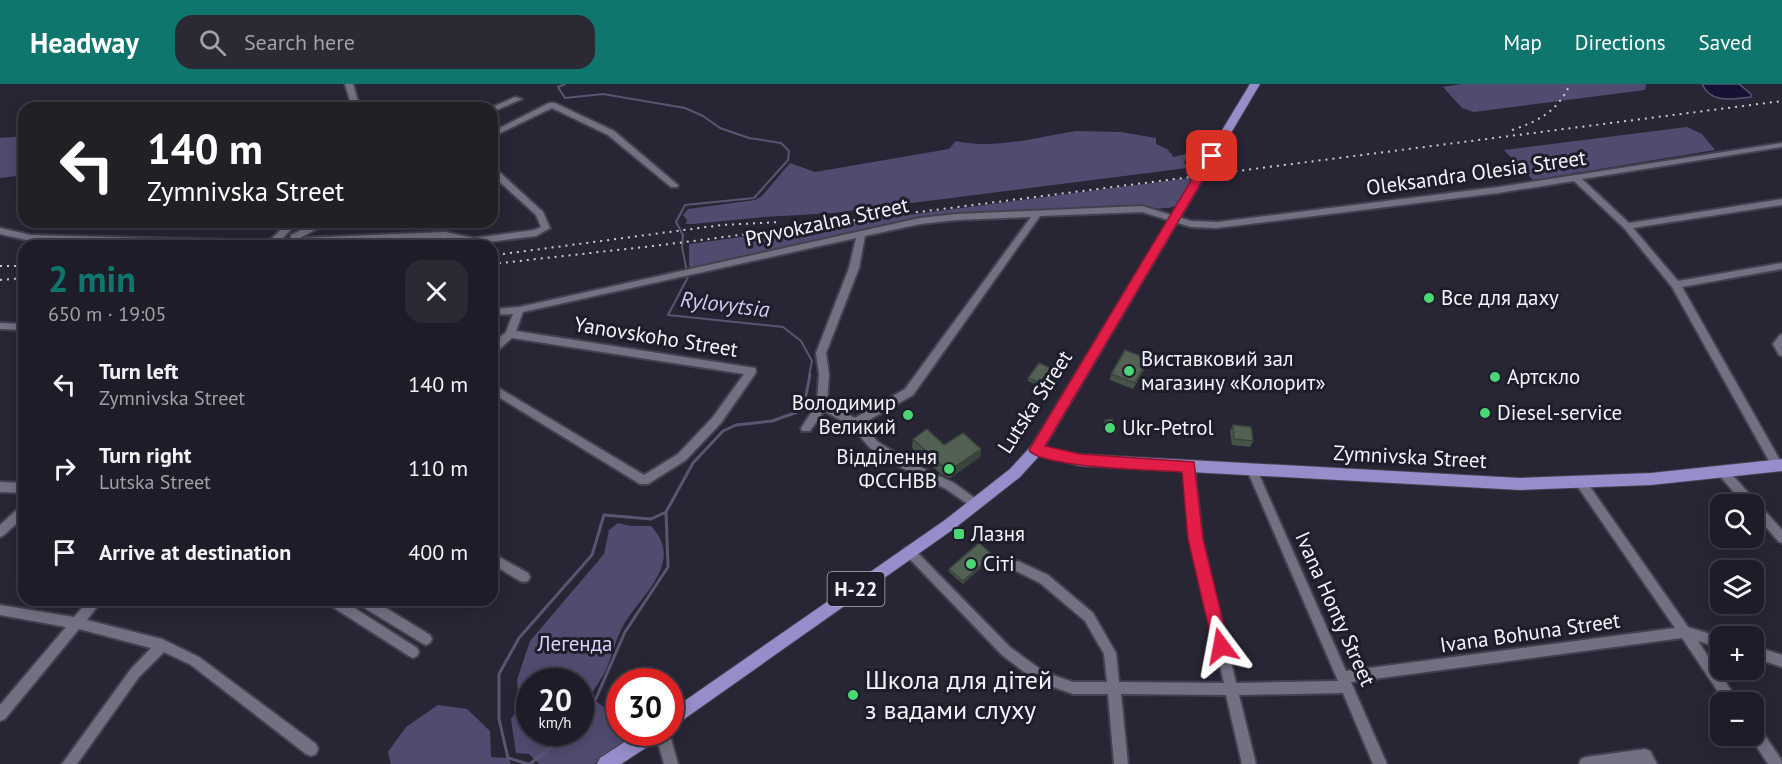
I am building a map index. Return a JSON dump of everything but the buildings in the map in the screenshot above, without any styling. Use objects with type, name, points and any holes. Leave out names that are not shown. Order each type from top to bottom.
[{"type":"main road","name":"Lutska Street","points":[[684,711],[1015,474],[1036,450],[1255,84]]},
{"type":"main road","name":"Zymnivska Street","points":[[1036,450],[1080,460],[1520,484],[1582,484],[1669,479],[1780,465]]},
{"type":"main road","points":[[606,764],[634,746]]},
{"type":"street","points":[[349,84],[354,102]]},
{"type":"street","points":[[498,107],[518,99]]},
{"type":"street","points":[[498,132],[552,105],[611,133],[674,185]]},
{"type":"street","name":"Oleksandra Olesia Street","points":[[1174,219],[1191,224],[1217,225],[1576,178],[1782,145]]},
{"type":"street","points":[[482,240],[536,233],[546,228],[540,214],[498,176]]},
{"type":"street","points":[[1576,178],[1627,226],[1676,285],[1780,465]]},
{"type":"street","points":[[1627,226],[1782,202]]},
{"type":"street","name":"Pryvokzalna Street","points":[[498,312],[519,310],[704,267],[920,221],[957,217],[1142,209],[1174,219]]},
{"type":"street","points":[[855,423],[909,392],[1038,213]]},
{"type":"street","points":[[275,240],[288,228]]},
{"type":"street","points":[[285,240],[312,228]]},
{"type":"street","points":[[0,231],[31,238],[99,240]]},
{"type":"street","points":[[806,428],[822,405],[824,374],[821,353],[854,268],[861,233]]},
{"type":"street","points":[[305,240],[445,235],[469,240]]},
{"type":"street","points":[[1676,285],[1782,266]]},
{"type":"street","points":[[498,345],[510,334],[519,310]]},
{"type":"street","points":[[0,326],[18,327]]},
{"type":"street","name":"Yanovskoho Street","points":[[498,392],[644,481],[682,457],[717,420],[751,371],[510,334]]},
{"type":"street","points":[[1782,338],[1778,344],[1782,352]]},
{"type":"street","points":[[822,405],[855,423],[873,445],[908,466],[950,486],[975,504]]},
{"type":"street","points":[[1189,466],[1196,539],[1250,764]]},
{"type":"street","name":"Ivana Honty Street","points":[[1252,470],[1380,764]]},
{"type":"street","points":[[1723,472],[1743,494]]},
{"type":"street","points":[[1582,484],[1726,692]]},
{"type":"street","points":[[0,487],[18,488]]},
{"type":"street","points":[[0,532],[18,516]]},
{"type":"street","points":[[1764,518],[1782,538]]},
{"type":"street","name":"Ivana Bohuna Street","points":[[909,552],[1006,651],[1040,677],[1073,688],[1231,689],[1346,682],[1685,632],[1710,639]]},
{"type":"street","points":[[498,562],[524,578]]},
{"type":"street","points":[[1018,566],[1044,579],[1089,617],[1110,653],[1121,764]]},
{"type":"street","points":[[0,715],[91,606]]},
{"type":"street","points":[[341,606],[413,652]]},
{"type":"street","points":[[372,606],[426,639]]},
{"type":"street","points":[[0,610],[77,623],[162,645],[195,662],[311,749]]},
{"type":"street","points":[[69,764],[135,674],[162,645]]},
{"type":"street","points":[[1764,655],[1782,661]]},
{"type":"street","points":[[666,746],[671,764]]},
{"type":"street","points":[[1764,746],[1776,764]]},
{"type":"street","points":[[1586,764],[1645,756],[1650,764]]},
{"type":"green space","points":[[1462,84],[1646,84],[1645,90],[1474,112],[1462,108],[1443,87]]},
{"type":"green space","points":[[1687,127],[1702,134],[1715,150],[1533,180],[1504,150]]},
{"type":"green space","points":[[1076,131],[1121,132],[1156,138],[1156,144],[1167,149],[1174,157],[1197,151],[1204,153],[1202,159],[1184,161],[1187,168],[833,213],[693,224],[686,224],[687,220],[683,215],[688,209],[755,200],[762,196],[790,163],[815,172],[949,149],[956,141],[1001,143]]},
{"type":"green space","points":[[18,136],[18,176],[0,178],[0,138]]},
{"type":"green space","points":[[1197,177],[1178,205],[1169,208],[945,218],[692,271],[689,265],[689,244]]},
{"type":"green space","name":"Легенда","points":[[618,523],[630,526],[651,526],[661,540],[664,553],[662,566],[656,578],[623,626],[606,669],[594,690],[594,668],[521,668],[530,641],[604,554],[609,530]]},
{"type":"green space","name":"Легенда","points":[[594,700],[606,709],[606,746],[620,746],[594,764],[539,764],[529,754],[516,753],[511,719],[516,712],[516,746],[594,746]]},
{"type":"green space","points":[[438,705],[467,709],[490,731],[491,757],[508,758],[511,764],[391,764],[388,752],[406,727]]},
{"type":"shaded area","points":[[1702,84],[1739,84],[1751,94],[1751,97],[1723,99],[1711,95]]},
{"type":"waterway","name":"Rylovytsia","points":[[565,84],[558,87],[565,98],[603,94],[685,108],[703,116],[720,128],[749,138],[781,143],[789,151],[788,160],[754,198],[685,205],[676,222],[683,235],[682,247],[688,277],[668,315],[783,327],[801,341],[812,361],[809,376]]},
{"type":"waterway","name":"Rylovytsia","points":[[666,512],[693,463],[723,431],[736,425],[772,421],[803,410],[810,375]]},
{"type":"waterway","name":"Rylovytsia","points":[[528,764],[508,758],[499,719],[499,674],[519,638],[592,555],[604,515],[651,519],[666,512]]},
{"type":"waterway","points":[[594,703],[625,632],[668,567],[666,512]]},
{"type":"waterway","points":[[530,764],[552,746]]},
{"type":"railway","points":[[1512,130],[1547,114],[1560,101],[1570,84]]},
{"type":"railway","points":[[498,263],[662,245],[1782,101]]},
{"type":"railway","points":[[503,254],[722,225],[780,222]]},
{"type":"railway","points":[[0,266],[18,266]]},
{"type":"railway","points":[[0,280],[18,278]]},
{"type":"place","name":"Все для даху","points":[[1429,298]]},
{"type":"place","name":"Виставковий зал магазину «Колорит»","points":[[1129,371]]},
{"type":"place","name":"Артскло","points":[[1495,377]]},
{"type":"place","name":"Diesel-service","points":[[1485,413]]},
{"type":"place","name":"Володимир Великий","points":[[908,415]]},
{"type":"place","name":"Ukr-Petrol","points":[[1110,428]]},
{"type":"place","name":"Відділення ФССНВВ","points":[[949,469]]},
{"type":"place","name":"Лазня","points":[[959,534]]},
{"type":"place","name":"Cіті","points":[[971,564]]},
{"type":"place","name":"Школа для дітей з вадами слуху","points":[[853,695]]},
{"type":"route","points":[[1212,156],[1036,450],[1080,460],[1189,466],[1196,539],[1221,646]]}]
